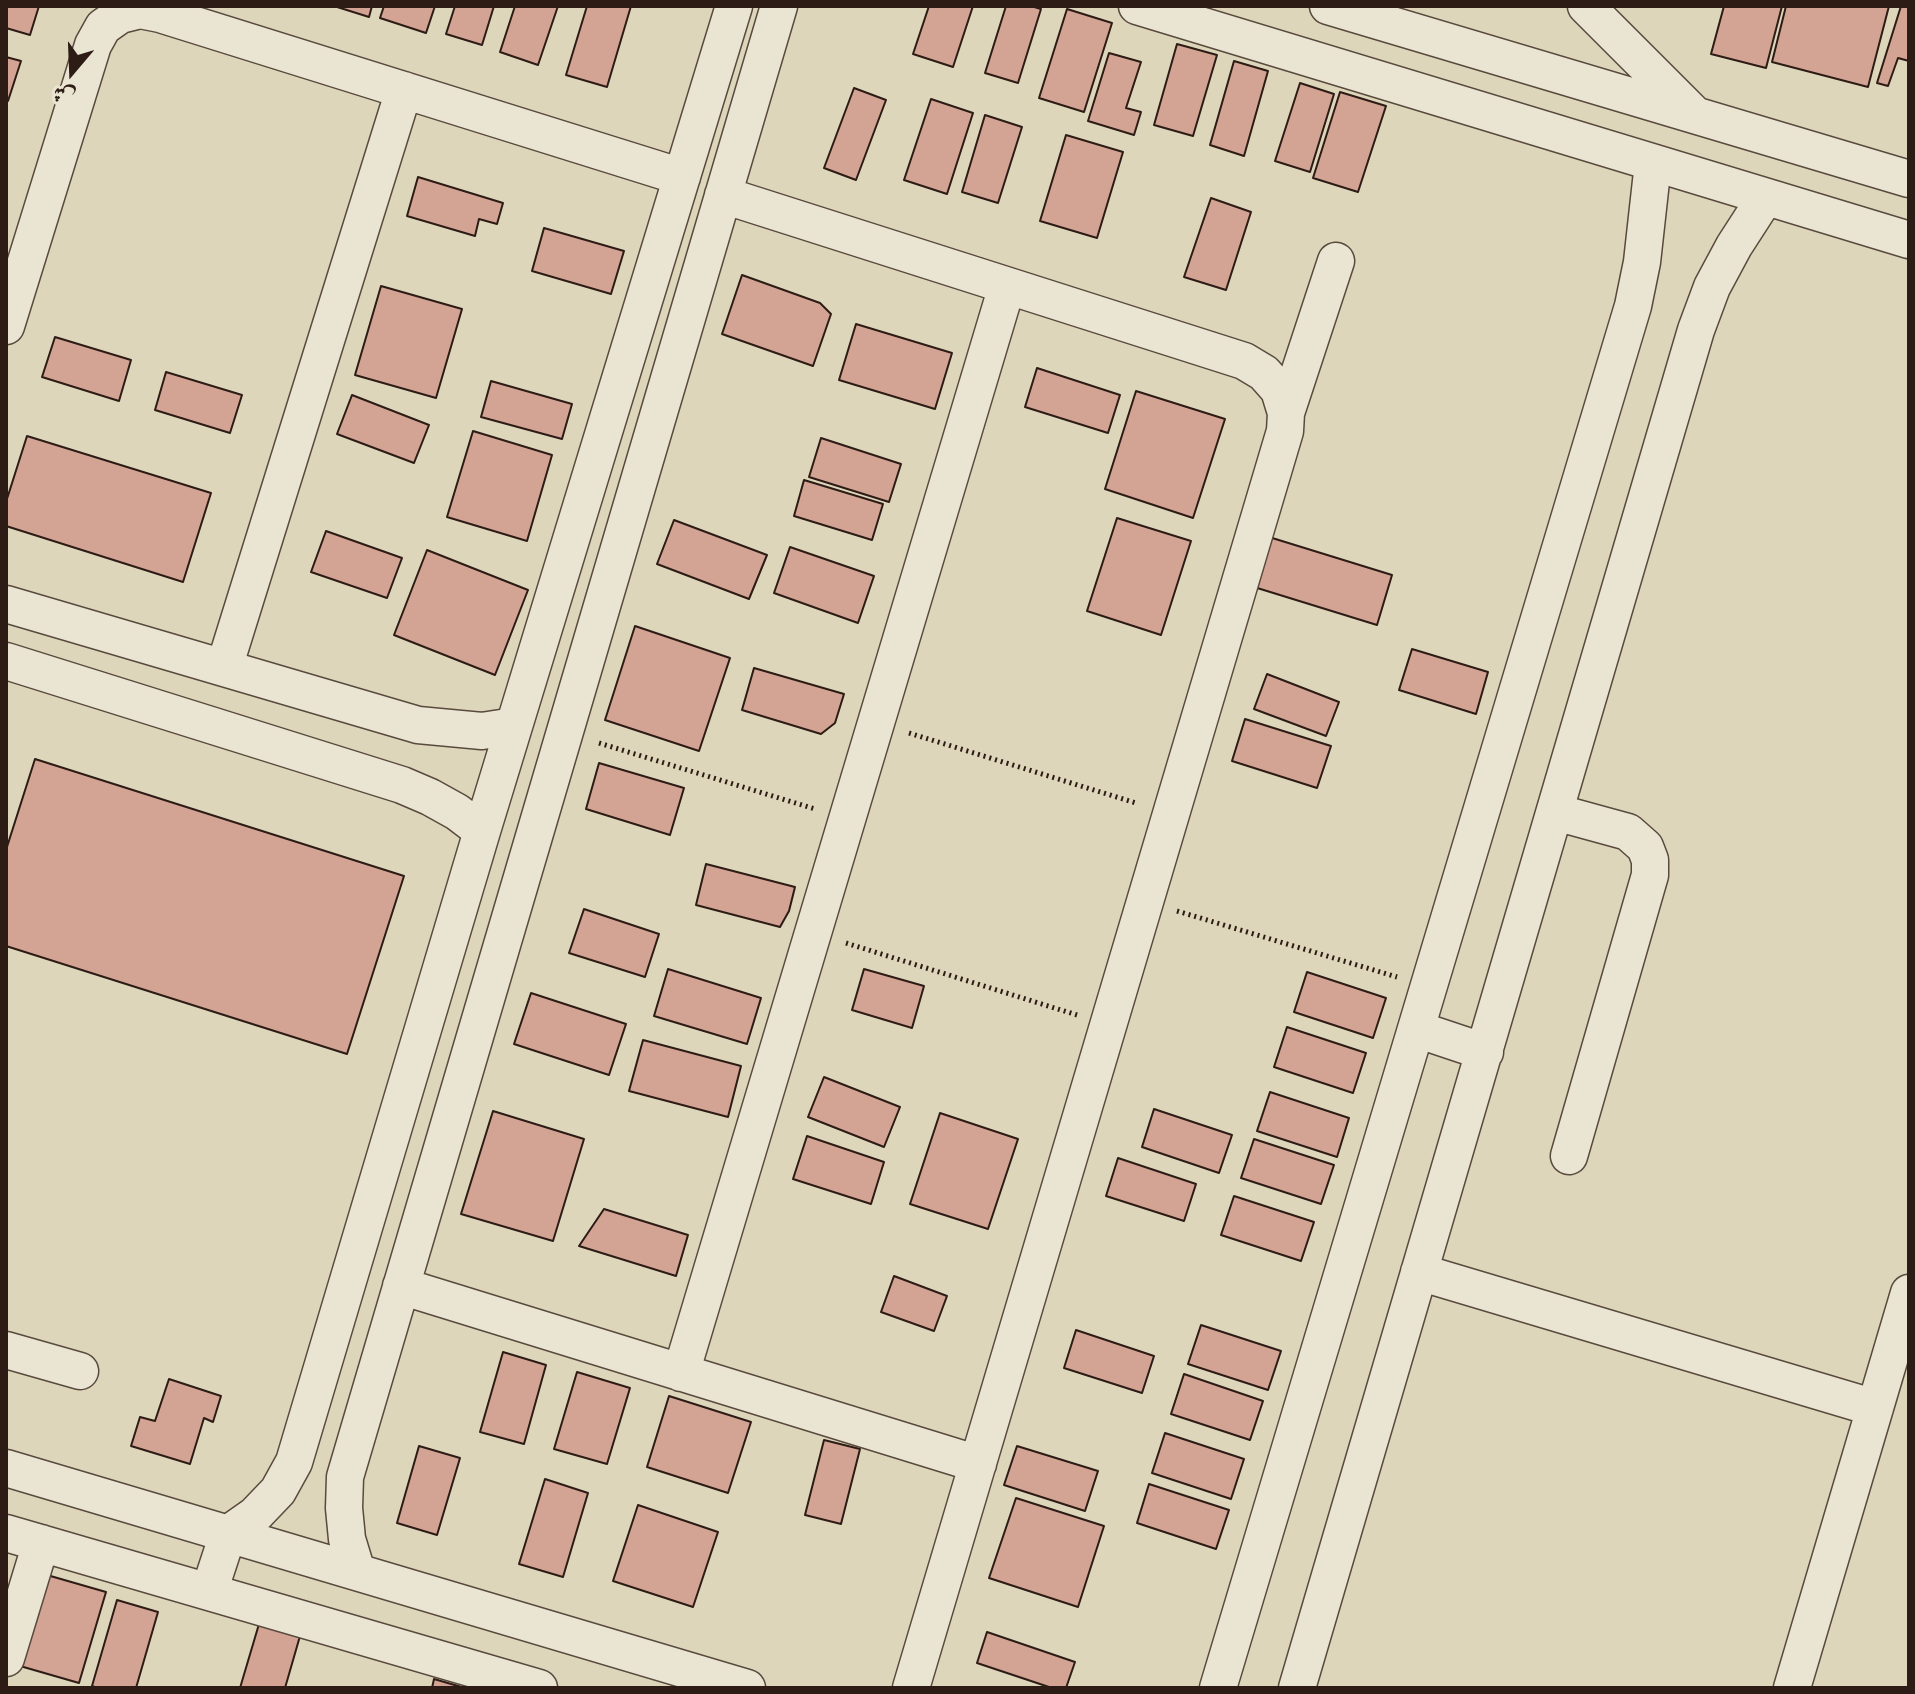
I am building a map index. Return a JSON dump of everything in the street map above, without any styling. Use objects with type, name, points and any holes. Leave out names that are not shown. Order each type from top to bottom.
[{"type":"street","points":[[209,1592],[228,1534],[255,1515],[270,1499],[294,1462],[482,831],[734,6]]},
{"type":"street","points":[[357,1572],[347,1539],[345,1477],[779,6]]},
{"type":"street","points":[[1137,6],[1909,240]]},
{"type":"street","points":[[1328,6],[1909,179]]},
{"type":"street","points":[[1586,6],[1698,117]]},
{"type":"street","points":[[6,326],[93,45],[106,17],[140,10],[160,14],[682,177]]},
{"type":"street","points":[[224,668],[404,90]]},
{"type":"street","points":[[1218,1688],[1633,306],[1642,262],[1653,163]]},
{"type":"street","points":[[723,195],[1244,361],[1264,373],[1279,390],[1286,413]]},
{"type":"street","points":[[1297,1688],[1696,330],[1719,273],[1765,198]]},
{"type":"street","points":[[911,1688],[1285,431],[1286,413],[1336,261]]},
{"type":"street","points":[[681,1373],[1007,286]]},
{"type":"street","points":[[6,604],[418,725],[482,731],[514,726]]},
{"type":"street","points":[[6,661],[402,785],[457,812],[482,831]]},
{"type":"street","points":[[1555,812],[1628,832],[1645,847],[1650,860],[1650,875],[1569,1156]]},
{"type":"street","points":[[1416,1029],[1485,1052]]},
{"type":"street","points":[[1419,1272],[1875,1408]]},
{"type":"street","points":[[401,1286],[978,1464]]},
{"type":"street","points":[[1792,1688],[1909,1293]]},
{"type":"street","points":[[6,1350],[80,1371]]},
{"type":"street","points":[[294,1462],[345,1477]]},
{"type":"street","points":[[6,1468],[747,1688]]},
{"type":"street","points":[[6,1533],[539,1688]]},
{"type":"street","points":[[6,1658],[41,1543]]},
{"type":"path","points":[[876,723],[1171,814]]},
{"type":"path","points":[[565,732],[847,819]]},
{"type":"path","points":[[1145,901],[1429,986]]},
{"type":"path","points":[[813,932],[1108,1024]]},
{"type":"building","points":[[6,6],[39,6],[30,35],[6,28]]},
{"type":"building","points":[[334,6],[372,6],[369,17]]},
{"type":"building","points":[[384,6],[435,6],[426,33],[380,18]]},
{"type":"building","points":[[455,6],[494,6],[482,45],[446,34]]},
{"type":"building","points":[[515,6],[558,6],[538,65],[500,52]]},
{"type":"building","points":[[587,6],[631,6],[607,87],[566,75]]},
{"type":"building","points":[[929,6],[973,6],[953,67],[913,54]]},
{"type":"building","points":[[1006,6],[1041,9],[1018,83],[985,73]]},
{"type":"building","points":[[1724,6],[1782,6],[1766,68],[1711,54]]},
{"type":"building","points":[[1786,6],[1889,6],[1868,87],[1772,62]]},
{"type":"building","points":[[1901,6],[1909,6],[1909,61],[1898,58],[1888,86],[1877,83]]},
{"type":"building","points":[[1067,9],[1112,23],[1084,112],[1039,98]]},
{"type":"building","points":[[1177,44],[1217,55],[1193,136],[1154,125]]},
{"type":"building","points":[[1109,53],[1141,62],[1126,108],[1141,112],[1134,135],[1088,121]]},
{"type":"building","points":[[6,57],[21,61],[8,101],[6,101]]},
{"type":"building","points":[[1234,61],[1268,71],[1244,156],[1210,145]]},
{"type":"building","points":[[1300,83],[1334,94],[1310,172],[1275,161]]},
{"type":"building","points":[[854,88],[886,100],[856,180],[824,168]]},
{"type":"building","points":[[1340,92],[1386,106],[1358,192],[1313,178]]},
{"type":"building","points":[[931,99],[973,113],[947,194],[904,180]]},
{"type":"building","points":[[985,115],[1022,127],[998,203],[962,192]]},
{"type":"building","points":[[1066,135],[1123,152],[1097,238],[1040,221]]},
{"type":"building","points":[[418,177],[503,203],[497,224],[479,219],[475,236],[407,216]]},
{"type":"building","points":[[1211,198],[1251,212],[1226,290],[1184,277]]},
{"type":"building","points":[[544,228],[624,251],[611,294],[532,271]]},
{"type":"building","points":[[742,275],[820,303],[831,314],[813,366],[722,334]]},
{"type":"building","points":[[381,286],[462,309],[436,398],[355,375]]},
{"type":"building","points":[[856,324],[952,353],[935,409],[839,380]]},
{"type":"building","points":[[55,337],[131,360],[119,401],[42,377]]},
{"type":"building","points":[[1037,368],[1120,395],[1108,433],[1025,407]]},
{"type":"building","points":[[166,372],[242,395],[230,433],[155,410]]},
{"type":"building","points":[[491,381],[572,404],[562,439],[481,417]]},
{"type":"building","points":[[1136,391],[1225,419],[1193,518],[1105,489]]},
{"type":"building","points":[[352,395],[429,425],[414,463],[337,434]]},
{"type":"building","points":[[473,431],[552,455],[527,541],[447,517]]},
{"type":"building","points":[[27,436],[211,493],[183,582],[6,526],[6,502]]},
{"type":"building","points":[[821,438],[901,464],[889,502],[809,477]]},
{"type":"building","points":[[804,480],[883,504],[872,540],[794,516]]},
{"type":"building","points":[[1117,518],[1191,541],[1161,635],[1087,611]]},
{"type":"building","points":[[674,520],[767,555],[749,599],[657,564]]},
{"type":"building","points":[[326,531],[402,558],[387,598],[311,572]]},
{"type":"building","points":[[1269,537],[1392,575],[1377,625],[1254,587]]},
{"type":"building","points":[[790,547],[874,576],[858,623],[774,593]]},
{"type":"building","points":[[427,550],[528,590],[495,675],[394,635]]},
{"type":"building","points":[[635,626],[730,658],[699,751],[605,720]]},
{"type":"building","points":[[1412,649],[1488,672],[1476,714],[1399,690]]},
{"type":"building","points":[[754,668],[844,694],[835,723],[821,734],[742,710]]},
{"type":"building","points":[[1267,674],[1339,702],[1326,736],[1254,709]]},
{"type":"building","points":[[1245,719],[1331,746],[1317,788],[1232,761]]},
{"type":"building","points":[[35,759],[404,876],[347,1054],[6,946],[6,850]]},
{"type":"building","points":[[599,763],[684,788],[670,835],[586,809]]},
{"type":"building","points":[[706,864],[795,887],[789,911],[780,927],[696,905]]},
{"type":"building","points":[[584,909],[659,934],[645,977],[569,953]]},
{"type":"building","points":[[668,969],[761,998],[747,1044],[654,1016]]},
{"type":"building","points":[[864,969],[924,986],[912,1028],[852,1010]]},
{"type":"building","points":[[1307,972],[1386,998],[1373,1038],[1294,1012]]},
{"type":"building","points":[[531,993],[626,1024],[609,1075],[514,1044]]},
{"type":"building","points":[[1287,1027],[1366,1053],[1353,1093],[1274,1067]]},
{"type":"building","points":[[643,1040],[741,1066],[728,1117],[629,1091]]},
{"type":"building","points":[[824,1077],[900,1107],[884,1147],[808,1117]]},
{"type":"building","points":[[1270,1092],[1349,1118],[1337,1157],[1257,1131]]},
{"type":"building","points":[[1154,1109],[1232,1135],[1219,1173],[1142,1147]]},
{"type":"building","points":[[493,1111],[584,1139],[553,1241],[461,1214]]},
{"type":"building","points":[[940,1113],[1018,1139],[988,1229],[910,1204]]},
{"type":"building","points":[[807,1136],[884,1162],[871,1204],[793,1179]]},
{"type":"building","points":[[1254,1139],[1334,1165],[1321,1204],[1241,1178]]},
{"type":"building","points":[[1118,1158],[1196,1184],[1184,1221],[1106,1196]]},
{"type":"building","points":[[1234,1196],[1314,1222],[1301,1261],[1221,1235]]},
{"type":"building","points":[[604,1209],[688,1235],[676,1276],[579,1246]]},
{"type":"building","points":[[894,1276],[947,1296],[934,1331],[881,1312]]},
{"type":"building","points":[[1201,1325],[1281,1351],[1268,1390],[1188,1364]]},
{"type":"building","points":[[1076,1330],[1154,1356],[1142,1393],[1064,1368]]},
{"type":"building","points":[[503,1352],[546,1365],[524,1444],[480,1432]]},
{"type":"building","points":[[577,1372],[630,1388],[607,1464],[554,1449]]},
{"type":"building","points":[[1184,1374],[1263,1401],[1250,1440],[1171,1414]]},
{"type":"building","points":[[169,1379],[221,1396],[213,1422],[204,1418],[190,1464],[131,1446],[140,1417],[155,1421]]},
{"type":"building","points":[[669,1396],[751,1422],[728,1493],[647,1467]]},
{"type":"building","points":[[1165,1433],[1244,1459],[1231,1499],[1152,1473]]},
{"type":"building","points":[[824,1440],[860,1449],[841,1524],[805,1515]]},
{"type":"building","points":[[419,1446],[460,1458],[437,1535],[397,1523]]},
{"type":"building","points":[[1017,1446],[1098,1471],[1085,1511],[1004,1485]]},
{"type":"building","points":[[545,1479],[588,1493],[563,1577],[519,1564]]},
{"type":"building","points":[[1149,1484],[1229,1510],[1216,1549],[1137,1523]]},
{"type":"building","points":[[1016,1498],[1104,1526],[1078,1607],[989,1578]]},
{"type":"building","points":[[638,1505],[718,1532],[693,1607],[613,1581]]},
{"type":"building","points":[[47,1575],[106,1592],[79,1683],[20,1666]]},
{"type":"building","points":[[117,1600],[158,1612],[136,1688],[97,1688],[92,1686]]},
{"type":"building","points":[[259,1624],[300,1636],[285,1688],[240,1688]]},
{"type":"building","points":[[987,1632],[1075,1662],[1066,1688],[1052,1688],[977,1663]]},
{"type":"building","points":[[434,1679],[465,1688],[432,1688]]}]
